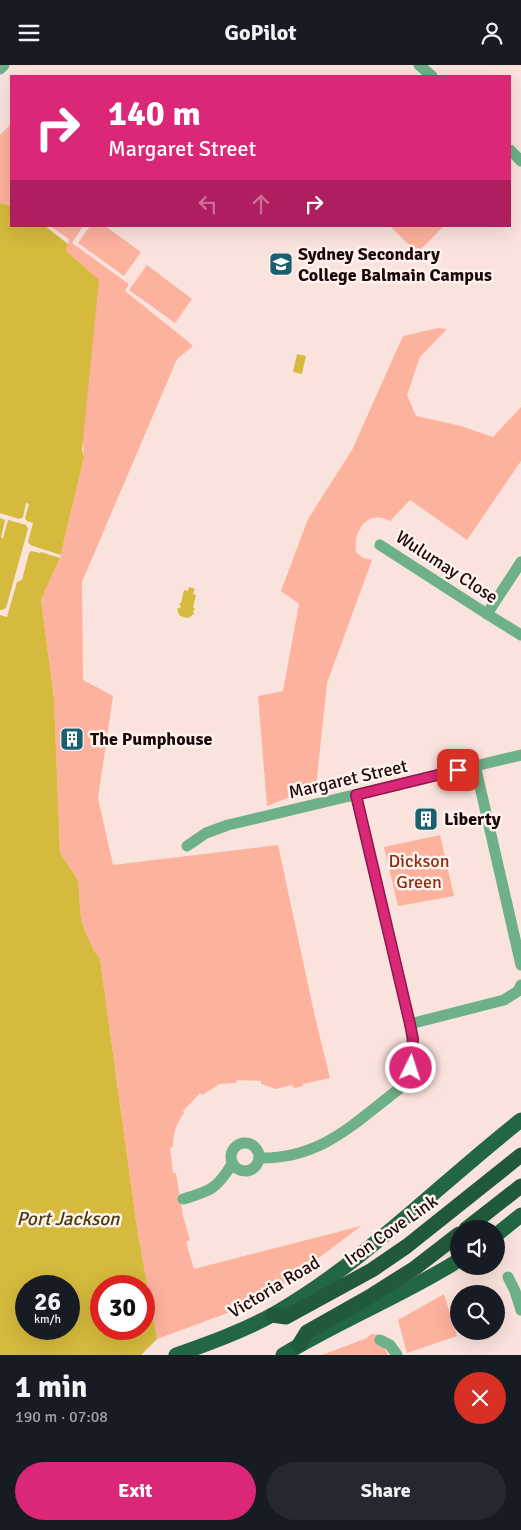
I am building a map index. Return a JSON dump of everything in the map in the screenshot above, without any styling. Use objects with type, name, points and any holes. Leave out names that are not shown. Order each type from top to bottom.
[{"type":"highway","name":"Victoria Road","points":[[176,1355],[239,1331],[270,1316],[299,1298],[352,1260],[521,1120]]},
{"type":"highway","name":"Iron Cove Link","points":[[270,1316],[286,1317],[372,1270],[407,1246],[521,1155]]},
{"type":"highway","points":[[478,1220],[521,1186]]},
{"type":"highway","points":[[505,1228],[521,1215]]},
{"type":"highway","points":[[290,1351],[306,1333],[415,1268],[450,1241]]},
{"type":"highway","points":[[290,1351],[450,1265]]},
{"type":"street","points":[[0,69],[4,65]]},
{"type":"street","points":[[419,65],[431,75]]},
{"type":"street","points":[[511,151],[521,161]]},
{"type":"street","name":"Wulumay Close","points":[[380,545],[521,635]]},
{"type":"street","points":[[486,614],[521,562]]},
{"type":"street","name":"Margaret Street","points":[[187,846],[206,833],[228,825],[521,755]]},
{"type":"street","points":[[475,765],[521,965]]},
{"type":"street","points":[[259,1158],[286,1157],[321,1146],[347,1129],[399,1089],[411,1068],[413,1039],[410,1024],[356,795]]},
{"type":"street","points":[[410,1024],[504,1001],[518,991],[521,985]]},
{"type":"street","points":[[244,1142],[254,1145],[259,1153],[256,1167],[248,1171],[239,1170],[232,1164],[230,1160],[232,1150],[235,1146],[244,1142]]},
{"type":"street","points":[[183,1199],[218,1185],[232,1164]]},
{"type":"street","points":[[508,1277],[521,1310]]},
{"type":"street","points":[[380,1340],[390,1345],[397,1355]]},
{"type":"green space","points":[[10,125],[10,206],[0,203],[0,135]]},
{"type":"green space","points":[[51,227],[82,227],[72,243],[129,284],[125,291],[193,346],[177,359],[82,582],[83,680],[113,696],[98,798],[113,865],[278,845],[330,1078],[294,1088],[292,1085],[276,1089],[261,1084],[261,1081],[237,1080],[236,1083],[220,1084],[202,1095],[200,1093],[183,1111],[184,1113],[176,1129],[173,1147],[170,1148],[173,1173],[176,1173],[183,1216],[190,1240],[186,1242],[194,1269],[361,1226],[263,1300],[157,1339],[155,1328],[155,1275],[145,1275],[137,1228],[100,959],[94,951],[81,919],[78,880],[60,853],[54,698],[41,600],[60,558],[84,457],[66,251],[69,239]]},
{"type":"green space","points":[[89,227],[106,227],[141,252],[124,276],[78,243]]},
{"type":"green space","points":[[391,227],[443,227],[417,253]]},
{"type":"green space","points":[[147,265],[192,299],[175,323],[129,290]]},
{"type":"green space","points":[[438,328],[447,329],[420,357],[407,395],[416,416],[461,426],[493,437],[521,407],[521,461],[467,540],[410,500],[390,521],[375,518],[363,524],[357,537],[356,552],[363,558],[372,560],[327,683],[316,787],[267,806],[258,696],[283,691],[299,604],[281,591],[308,519],[352,450],[403,336]]},
{"type":"green space","name":"Dickson Green","points":[[440,835],[454,896],[398,906],[384,847]]},
{"type":"green space","points":[[444,1294],[450,1313],[450,1338],[407,1353],[398,1320]]},
{"type":"green space","points":[[373,1333],[374,1335],[378,1334],[388,1355],[322,1355],[367,1338]]},
{"type":"water","name":"Port Jackson","points":[[0,203],[10,206],[10,227],[46,227],[68,244],[66,251],[99,280],[82,450],[84,457],[60,558],[41,600],[54,698],[60,853],[78,880],[81,919],[94,951],[100,959],[137,1228],[145,1275],[90,1275],[90,1340],[155,1340],[155,1328],[157,1339],[141,1355],[0,1355]]},
{"type":"water","points":[[297,354],[306,356],[302,374],[293,372]]},
{"type":"water","points":[[189,587],[195,589],[193,594],[196,595],[193,607],[195,609],[193,611],[194,614],[188,618],[180,616],[177,609],[181,607],[179,604],[181,603],[184,590],[188,591]]},
{"type":"pier","points":[[26,503],[29,504],[25,518],[33,523],[28,542],[30,545],[61,555],[60,558],[41,552],[31,551],[29,553],[22,580],[17,582],[7,617],[0,615],[0,610],[6,608],[28,529],[26,525],[8,520],[3,538],[1,538],[5,520],[0,518],[0,513],[19,519],[23,517]]},
{"type":"place","name":"Sydney Secondary College Balmain Campus","points":[[281,264]]},
{"type":"place","name":"The Pumphouse","points":[[72,739]]},
{"type":"place","name":"Liberty","points":[[426,819]]},
{"type":"route","points":[[411,1068],[413,1039],[410,1024],[356,795],[458,770]]}]
